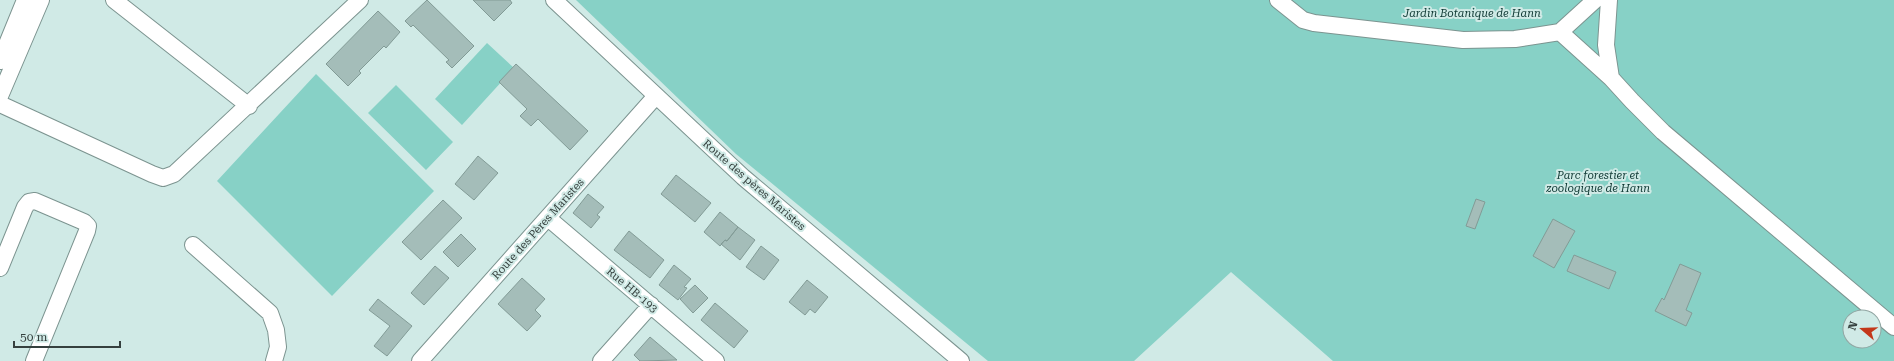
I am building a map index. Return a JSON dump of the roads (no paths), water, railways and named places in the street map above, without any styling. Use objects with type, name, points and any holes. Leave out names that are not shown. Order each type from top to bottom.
[{"type":"street","points":[[0,61],[25,0]]},
{"type":"street","points":[[41,0],[1,95],[152,174],[163,178],[174,174],[249,106],[350,3]]},
{"type":"street","points":[[114,0],[249,106]]},
{"type":"street","name":"Route des pères Maristes","points":[[554,0],[655,97],[743,177],[961,361]]},
{"type":"street","points":[[1278,0],[1303,20],[1314,23],[1463,40],[1515,39],[1560,32],[1595,0]]},
{"type":"street","points":[[1609,0],[1606,45],[1612,78]]},
{"type":"street","points":[[1560,32],[1612,78],[1632,101],[1663,132],[1894,327]]},
{"type":"street","name":"Route des Pères Maristes","points":[[420,361],[655,97]]},
{"type":"street","points":[[0,268],[25,207],[29,202],[35,201],[84,222],[88,226],[34,361]]},
{"type":"street","name":"Rue HB-193","points":[[548,218],[716,361]]},
{"type":"street","points":[[193,245],[270,313],[276,330],[278,347],[274,361]]},
{"type":"street","points":[[601,361],[651,305]]},
{"type":"park label","name":"Jardin Botanique de Hann","points":[[1472,13]]},
{"type":"park label","name":"Parc forestier et zoologique de Hann","points":[[1598,181]]}]
